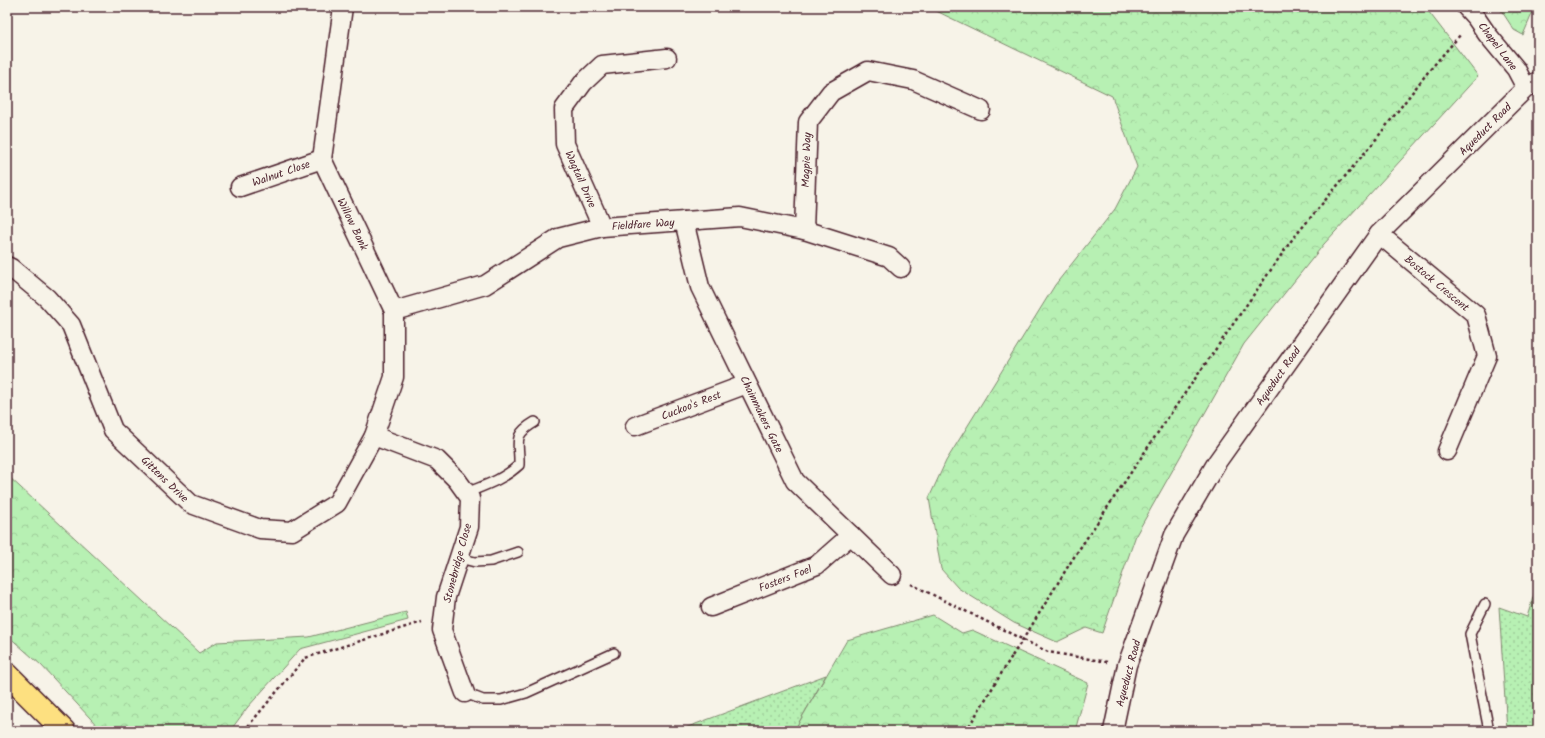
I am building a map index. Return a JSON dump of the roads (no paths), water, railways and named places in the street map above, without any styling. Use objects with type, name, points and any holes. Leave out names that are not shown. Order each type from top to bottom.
[{"type":"main road","points":[[7,674],[64,731]]},
{"type":"street","points":[[322,159],[343,7]]},
{"type":"street","name":"Chapel Lane","points":[[1471,13],[1516,69],[1532,84]]},
{"type":"street","name":"Wagtail Drive","points":[[602,227],[565,144],[564,109],[583,83],[602,66],[667,58]]},
{"type":"street","name":"Magpie Way","points":[[804,230],[808,122],[831,92],[868,71],[914,80],[981,110]]},
{"type":"street","name":"Aqueduct Road","points":[[1113,731],[1128,665],[1174,535],[1216,462],[1379,234],[1532,84]]},
{"type":"street","name":"Walnut Close","points":[[240,187],[322,159]]},
{"type":"street","name":"Willow Bank","points":[[322,159],[394,311],[394,377],[374,436]]},
{"type":"street","name":"Fieldfare Way","points":[[394,311],[485,285],[558,238],[602,227],[740,217],[804,230],[889,257],[900,268]]},
{"type":"street","name":"Chainmakers Gate","points":[[684,221],[700,288],[794,481],[892,575]]},
{"type":"street","name":"Bostock Crescent","points":[[1379,234],[1476,315],[1487,356],[1447,451]]},
{"type":"street","name":"Gittens Drive","points":[[7,266],[47,298],[71,325],[113,430],[191,504],[260,529],[292,531],[338,503],[374,436]]},
{"type":"street","name":"Cuckoo's Rest","points":[[635,426],[747,384]]},
{"type":"street","name":"Stonebridge Close","points":[[374,436],[437,460],[457,480],[470,498],[469,527],[446,598],[442,630],[465,693]]},
{"type":"street","name":"Fosters Foel","points":[[711,607],[817,565],[851,535]]},
{"type":"lane","points":[[466,493],[498,480],[510,473],[519,465],[518,444],[520,433],[524,428],[535,422]]},
{"type":"lane","points":[[459,558],[475,562],[491,561],[518,552]]},
{"type":"lane","points":[[1485,604],[1470,634],[1488,731]]},
{"type":"lane","points":[[465,693],[483,700],[501,700],[526,693],[614,653]]}]
